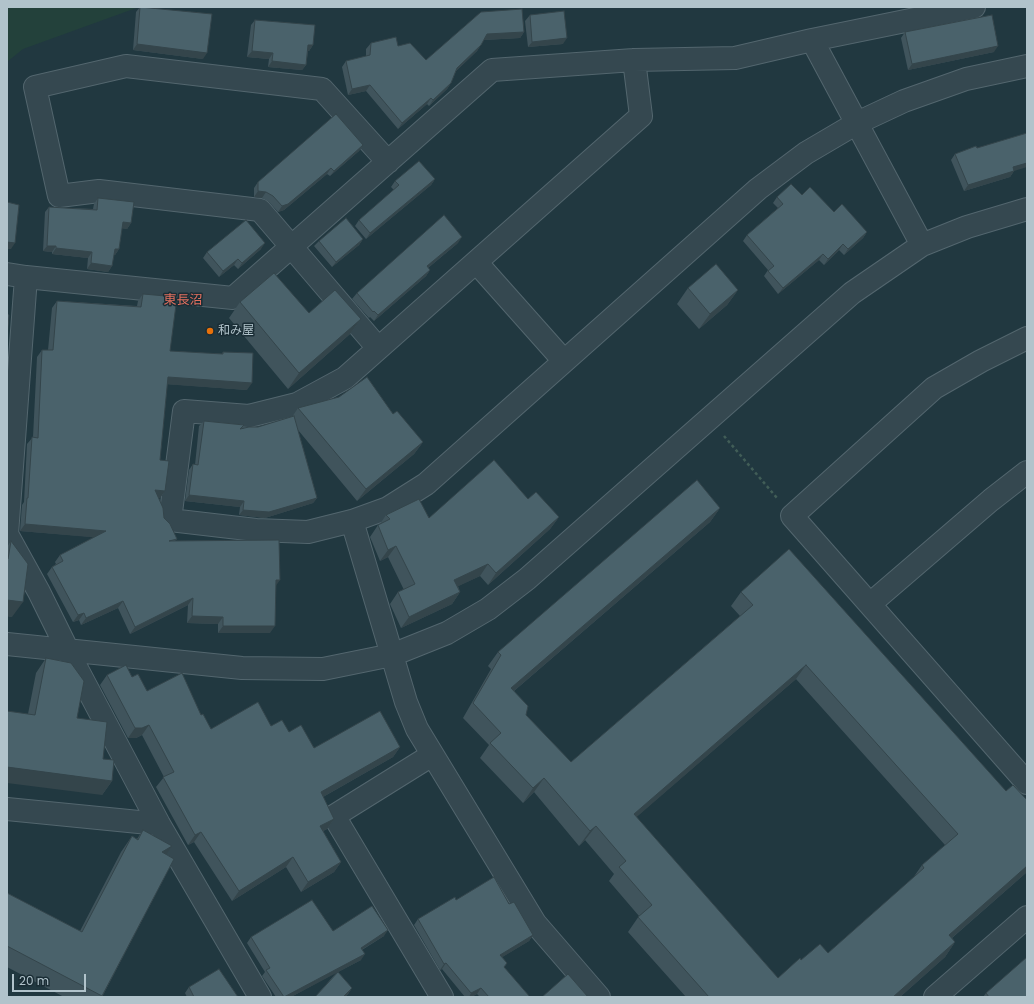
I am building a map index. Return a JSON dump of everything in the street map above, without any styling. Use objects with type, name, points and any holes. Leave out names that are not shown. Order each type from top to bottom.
[{"type":"street","points":[[260,997],[159,824],[39,592],[7,534],[17,276],[233,298],[492,70],[634,60],[735,58],[812,40],[974,7]]},
{"type":"street","points":[[812,40],[922,245]]},
{"type":"street","points":[[634,60],[641,116],[345,378],[297,404],[249,416],[184,412],[170,520],[256,530],[308,532],[352,521],[388,508],[426,484],[758,189],[806,153],[857,123],[904,101],[966,79],[1027,66]]},
{"type":"street","points":[[378,348],[260,210],[99,191],[59,196],[34,87],[126,66],[322,89],[388,162]]},
{"type":"street","points":[[7,644],[242,668],[323,669],[392,655],[447,633],[488,609],[527,579],[852,293],[922,245],[967,227],[1027,208]]},
{"type":"street","points":[[476,262],[564,361]]},
{"type":"street","points":[[1023,771],[870,604],[792,516],[934,388],[981,361],[1027,338]]},
{"type":"street","points":[[870,604],[991,500],[1027,472]]},
{"type":"street","points":[[352,521],[406,702],[417,730],[534,923],[599,997]]},
{"type":"street","points":[[432,756],[334,816],[442,997]]},
{"type":"street","points":[[7,808],[159,824]]},
{"type":"street","points":[[935,997],[1027,917]]},
{"type":"path","points":[[720,432],[792,516]]},
{"type":"green space","points":[[7,7],[139,7],[23,49],[7,62]]},
{"type":"building","points":[[140,7],[212,14],[207,53],[137,44]]},
{"type":"building","points":[[522,9],[524,32],[487,34],[481,45],[457,68],[451,83],[433,100],[431,98],[402,123],[370,85],[352,89],[346,61],[370,55],[371,43],[396,37],[398,46],[410,43],[426,60],[481,12]]},
{"type":"building","points":[[564,11],[567,38],[532,42],[530,15]]},
{"type":"building","points":[[992,15],[998,46],[912,64],[905,32]]},
{"type":"building","points":[[255,20],[315,25],[313,45],[308,45],[306,65],[272,61],[273,53],[252,51]]},
{"type":"building","points":[[336,114],[363,145],[334,171],[331,168],[288,204],[282,206],[273,196],[266,192],[258,191],[258,182]]},
{"type":"building","points":[[1027,133],[1027,163],[1013,167],[1014,171],[968,185],[955,154],[976,146],[977,148]]},
{"type":"building","points":[[419,161],[435,179],[370,233],[359,220],[399,185],[395,181]]},
{"type":"building","points":[[791,184],[802,195],[810,187],[834,212],[842,204],[867,232],[848,249],[843,244],[828,259],[823,254],[783,288],[768,271],[774,266],[747,235],[783,204],[777,197]]},
{"type":"building","points":[[98,198],[134,202],[131,223],[123,222],[119,249],[115,249],[112,266],[91,263],[92,252],[47,246],[49,207],[97,210]]},
{"type":"building","points":[[7,202],[19,205],[15,243],[7,242]]},
{"type":"building","points":[[444,215],[462,237],[427,266],[430,270],[378,315],[374,311],[373,312],[357,293]]},
{"type":"building","points":[[346,218],[363,239],[336,262],[319,241]]},
{"type":"building","points":[[246,220],[265,243],[242,263],[238,259],[223,271],[207,252]]},
{"type":"building","points":[[716,264],[738,290],[710,314],[688,288]]},
{"type":"building","points":[[274,273],[309,313],[335,290],[361,319],[299,373],[240,302]]},
{"type":"building","points":[[143,294],[177,297],[170,351],[223,354],[223,352],[253,353],[252,383],[168,377],[160,460],[169,461],[165,491],[155,490],[163,508],[164,518],[170,524],[177,539],[169,541],[279,540],[280,580],[276,580],[275,626],[223,626],[223,617],[192,616],[193,598],[135,627],[123,601],[86,618],[84,613],[78,615],[52,567],[63,561],[60,555],[106,531],[25,524],[32,437],[38,438],[42,350],[53,350],[57,301],[141,307]]},
{"type":"building","points":[[7,314],[9,315],[7,338]]},
{"type":"building","points":[[367,377],[393,414],[397,411],[423,442],[366,489],[298,408],[339,397]]},
{"type":"building","points":[[294,416],[317,498],[269,512],[243,510],[244,501],[189,495],[193,464],[198,465],[204,421],[244,425],[240,429],[258,427]]},
{"type":"building","points":[[494,460],[528,499],[536,492],[559,517],[496,573],[488,564],[454,580],[460,592],[409,617],[398,592],[415,584],[396,546],[388,550],[378,525],[390,519],[386,515],[419,499],[429,518]]},
{"type":"building","points":[[697,480],[720,508],[511,688],[528,706],[526,715],[571,762],[753,605],[741,592],[789,549],[1006,791],[1013,785],[1027,800],[1027,866],[949,935],[955,942],[893,997],[709,997],[638,917],[652,905],[619,867],[626,861],[596,826],[590,831],[544,778],[533,788],[490,743],[501,733],[473,703],[501,655],[498,652]],"holes":[[[806,665],[958,834],[922,865],[924,868],[828,953],[820,944],[801,960],[800,958],[778,978],[634,814]]]},
{"type":"building","points":[[11,541],[28,564],[23,602],[7,600],[7,559]]},
{"type":"building","points":[[46,658],[71,663],[84,681],[77,718],[107,722],[103,759],[114,760],[112,781],[7,767],[7,711],[35,715]]},
{"type":"building","points":[[126,665],[132,677],[138,674],[147,691],[182,673],[201,715],[203,714],[211,729],[258,702],[271,726],[282,720],[289,732],[301,725],[314,748],[380,711],[400,747],[321,792],[334,819],[320,826],[341,862],[308,882],[293,857],[239,891],[201,832],[195,835],[163,777],[174,772],[149,725],[142,728],[135,728],[107,675]]},
{"type":"building","points":[[143,830],[172,846],[162,852],[174,859],[102,996],[7,946],[7,893],[82,932],[132,836],[138,840]]},
{"type":"building","points":[[494,877],[509,904],[514,902],[533,935],[500,955],[507,963],[504,967],[530,997],[489,997],[481,988],[471,993],[446,963],[444,964],[418,919],[455,897],[456,900]]},
{"type":"building","points":[[312,900],[333,931],[372,906],[388,930],[361,948],[365,954],[284,997],[266,970],[270,968],[251,937]]},
{"type":"building","points":[[1027,957],[1027,997],[989,997],[986,993]]},
{"type":"building","points":[[219,969],[238,997],[194,997],[189,987]]},
{"type":"building","points":[[338,972],[352,988],[343,997],[315,997]]},
{"type":"building","points":[[568,974],[588,997],[542,997]]},
{"type":"place","name":"和み屋","points":[[210,331]]},
{"type":"district","name":"東長沼","points":[[183,301]]}]
